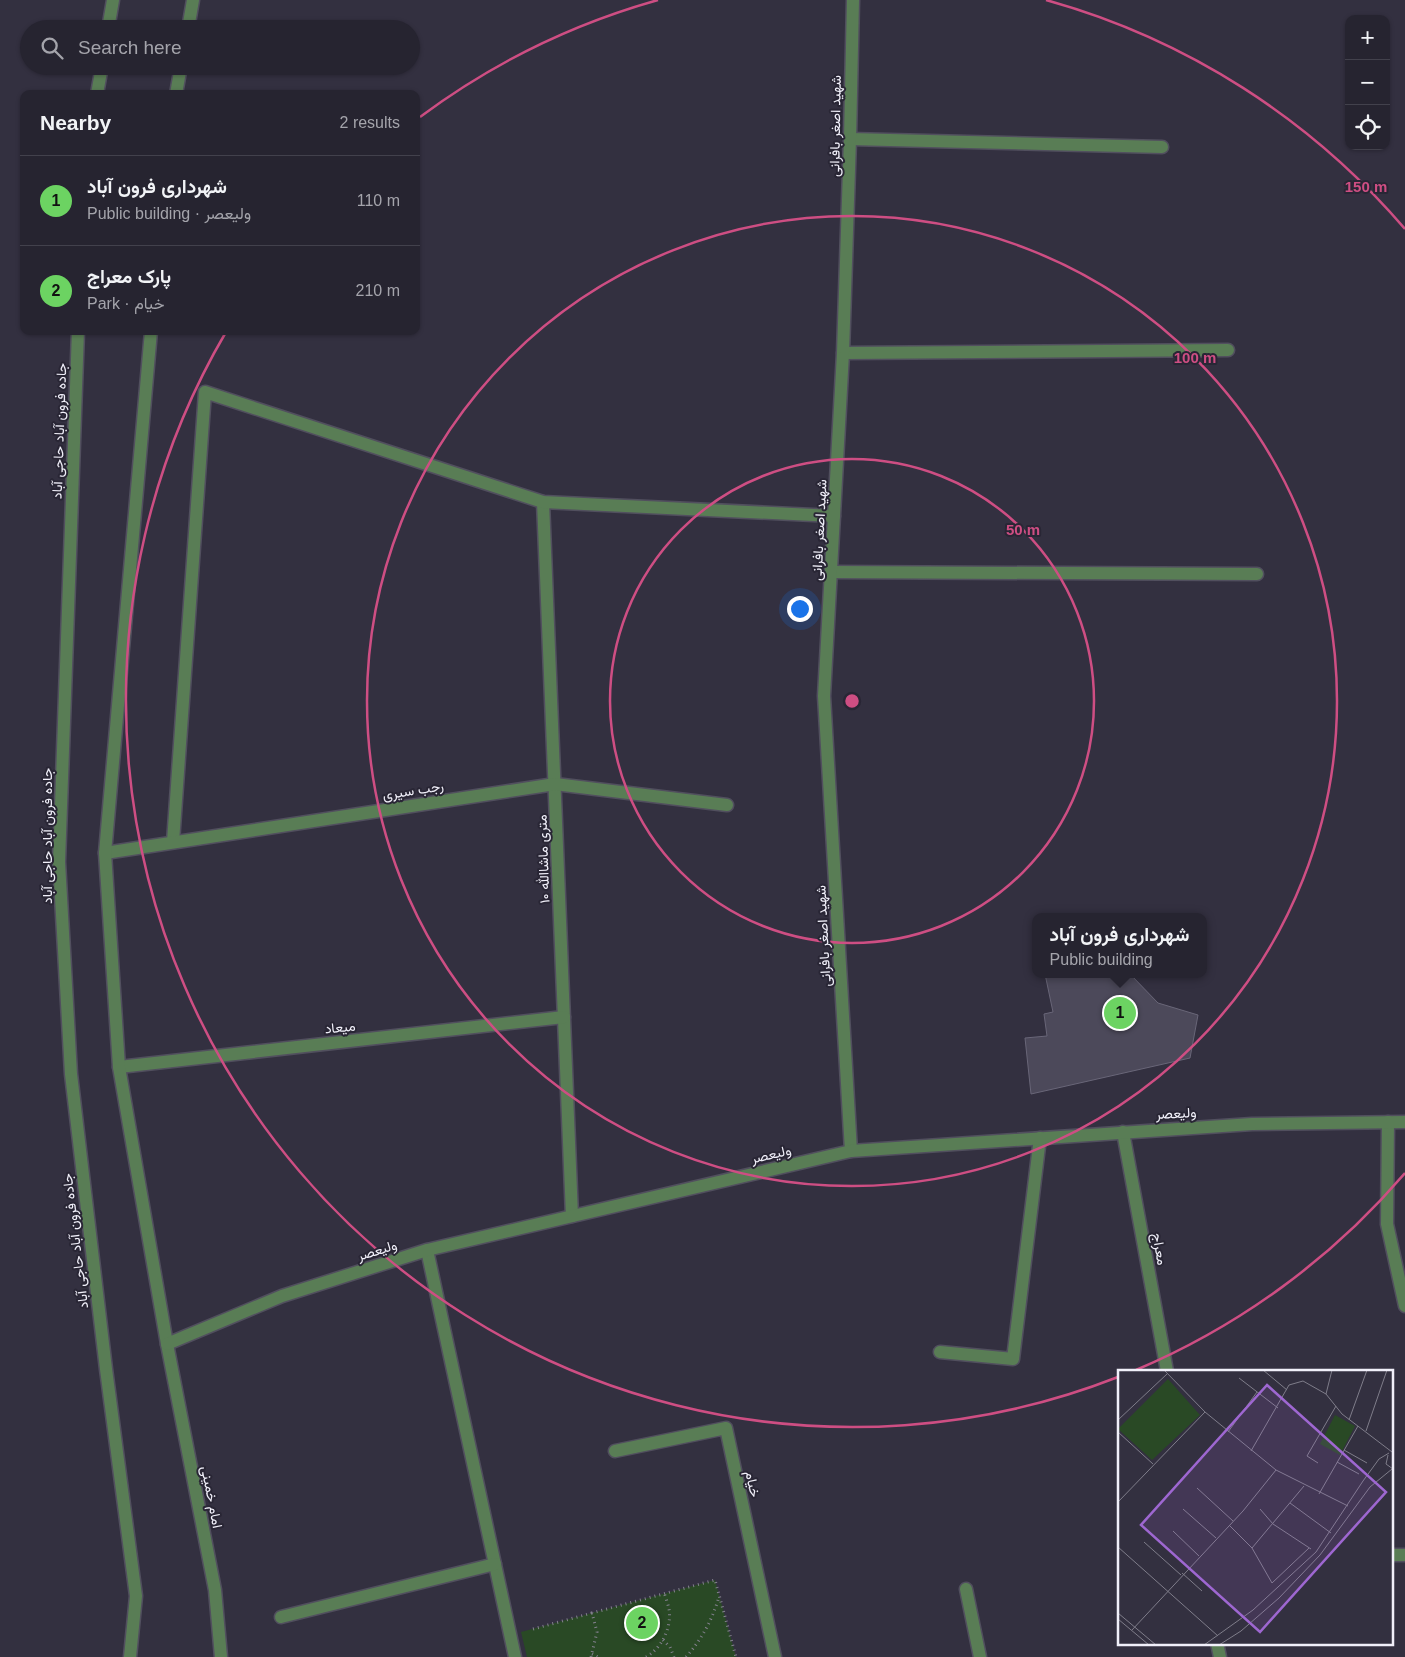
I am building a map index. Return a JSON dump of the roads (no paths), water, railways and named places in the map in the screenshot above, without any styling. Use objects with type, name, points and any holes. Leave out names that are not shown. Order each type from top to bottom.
[{"type":"street","points":[[110,20],[113,0]]},
{"type":"street","points":[[190,20],[193,0]]},
{"type":"street","name":"شهید اصغر بافرانی","points":[[851,1151],[824,696],[843,353],[853,0]]},
{"type":"street","points":[[98,90],[100,75]]},
{"type":"street","points":[[177,90],[179,75]]},
{"type":"street","points":[[850,139],[1162,146]]},
{"type":"street","name":"جاده فرون آباد حاجی آباد","points":[[78,335],[58,862],[71,1074],[106,1369],[136,1596],[130,1657]]},
{"type":"street","points":[[151,335],[105,853],[119,1067],[167,1344]]},
{"type":"street","points":[[843,353],[1228,350]]},
{"type":"street","points":[[173,842],[205,392],[543,502],[834,516]]},
{"type":"street","name":"۱۰ متری ماشاالله","points":[[543,502],[572,1216]]},
{"type":"street","points":[[831,572],[1257,574]]},
{"type":"street","name":"رجب سیری","points":[[105,853],[555,784],[727,805]]},
{"type":"street","name":"میعاد","points":[[119,1067],[564,1017]]},
{"type":"street","points":[[1388,1122],[1387,1224],[1405,1306]]},
{"type":"street","name":"ولیعصر","points":[[167,1344],[282,1296],[427,1250],[851,1151],[1252,1124],[1405,1122]]},
{"type":"street","name":"معراج","points":[[1123,1132],[1168,1370]]},
{"type":"street","points":[[940,1352],[1013,1359],[1040,1138]]},
{"type":"street","points":[[427,1250],[515,1657]]},
{"type":"street","name":"امام خمینی","points":[[167,1344],[215,1590],[221,1657]]},
{"type":"street","name":"خیام","points":[[615,1451],[726,1428],[775,1657]]},
{"type":"street","points":[[1392,1555],[1405,1555]]},
{"type":"street","points":[[281,1617],[495,1564]]},
{"type":"street","points":[[966,1589],[980,1657]]},
{"type":"street","points":[[1218,1644],[1220,1657]]},
{"type":"place","name":"شهرداری فرون آباد","points":[[1120,1013]]},
{"type":"place","name":"پارک معراج","points":[[642,1623]]}]
